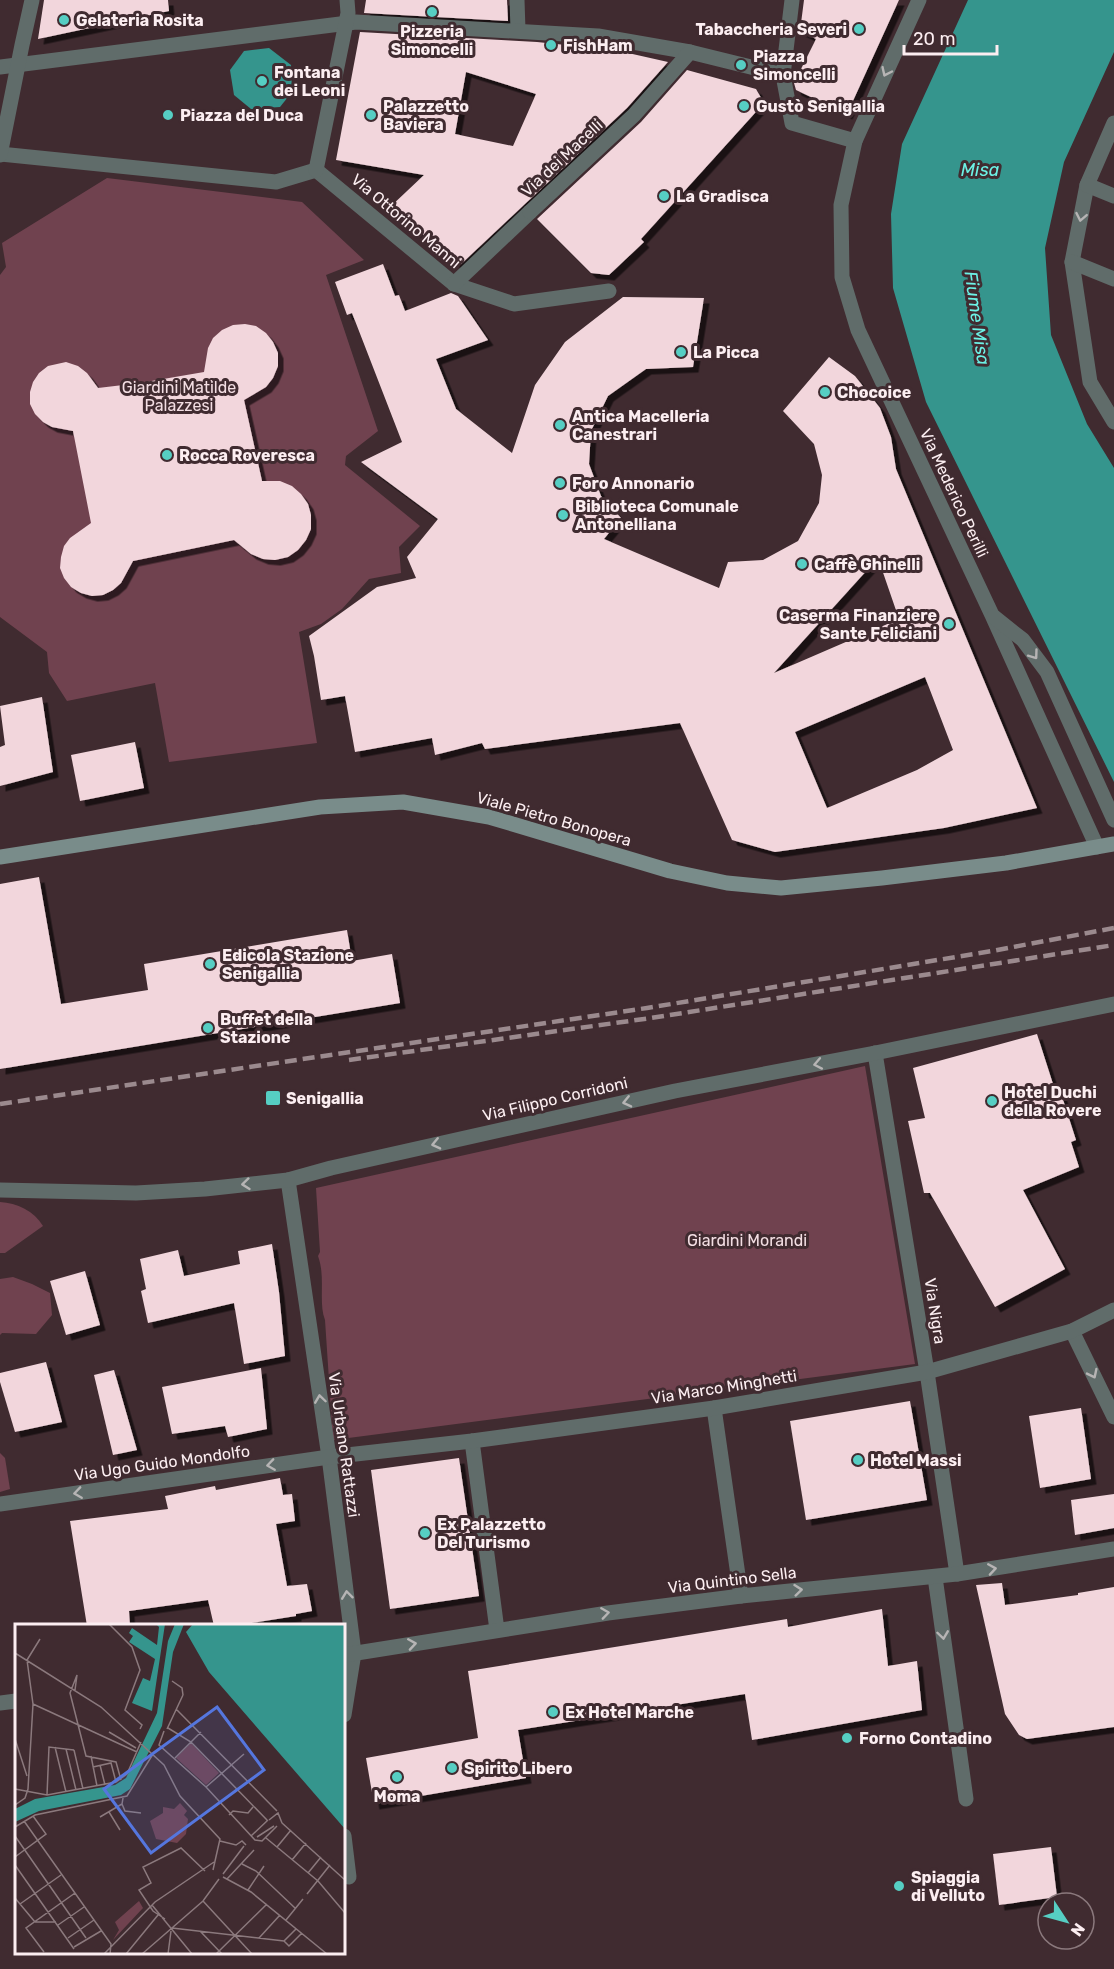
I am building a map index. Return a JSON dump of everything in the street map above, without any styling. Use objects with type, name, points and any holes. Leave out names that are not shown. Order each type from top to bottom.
[{"type":"main road","name":"Viale Pietro Bonopera","points":[[0,857],[320,807],[403,802],[489,817],[670,871],[727,883],[781,888],[1006,863],[1114,844]]},
{"type":"street","points":[[33,0],[0,154],[99,169],[277,187],[320,173],[349,14]]},
{"type":"street","points":[[517,0],[518,30]]},
{"type":"street","points":[[792,0],[783,75],[792,123],[855,141]]},
{"type":"street","name":"Via Mederico Perilli","points":[[919,0],[855,141],[841,205],[842,277],[858,330],[992,615],[1097,847]]},
{"type":"street","points":[[0,67],[349,14],[598,36],[690,52],[783,75]]},
{"type":"street","name":"Via dei Macelli","points":[[454,284],[634,115],[690,52]]},
{"type":"street","points":[[1114,123],[1087,185],[1072,262],[1090,382],[1114,422]]},
{"type":"street","name":"Via Ottorino Manni","points":[[320,173],[454,284],[514,303],[609,291]]},
{"type":"street","points":[[1087,185],[1114,196]]},
{"type":"street","points":[[1072,262],[1114,279]]},
{"type":"street","points":[[992,615],[1023,640],[1047,672],[1114,820]]},
{"type":"street","name":"Via Filippo Corridoni","points":[[0,1190],[136,1193],[205,1189],[288,1180],[331,1168],[675,1091],[1114,1004]]},
{"type":"street","name":"Via Nigra","points":[[875,1053],[957,1574]]},
{"type":"street","name":"Via Urbano Rattazzi","points":[[288,1180],[329,1457],[349,1654],[345,1702]]},
{"type":"street","name":"Via Marco Minghetti","points":[[329,1457],[472,1441],[714,1408],[927,1372],[1072,1331],[1114,1310]]},
{"type":"street","points":[[1072,1331],[1114,1417]]},
{"type":"street","points":[[714,1408],[741,1596]]},
{"type":"street","points":[[472,1441],[497,1630]]},
{"type":"street","name":"Via Ugo Guido Mondolfo","points":[[0,1504],[329,1457]]},
{"type":"street","name":"Via Quintino Sella","points":[[349,1654],[608,1613],[741,1596],[934,1577],[1114,1549]]},
{"type":"street","points":[[934,1577],[966,1799]]},
{"type":"street","points":[[0,1703],[15,1701]]},
{"type":"street","points":[[345,1844],[349,1877]]},
{"type":"green space","name":"Giardini Matilde Palazzesi","points":[[107,178],[302,202],[364,260],[326,275],[378,431],[346,456],[345,465],[420,526],[399,547],[401,573],[369,579],[342,609],[321,624],[299,632],[317,743],[169,762],[155,683],[67,701],[49,673],[47,652],[0,617],[0,275],[6,267],[2,243]]},
{"type":"green space","name":"Giardini Morandi","points":[[865,1066],[915,1364],[333,1440],[318,1256],[320,1252],[316,1188]]},
{"type":"green space","points":[[0,1202],[24,1209],[35,1216],[43,1226],[5,1253],[0,1253]]},
{"type":"green space","points":[[13,1277],[50,1293],[52,1315],[36,1334],[2,1333],[0,1335],[0,1279]]},
{"type":"green space","points":[[0,1453],[5,1458],[10,1489],[0,1492]]},
{"type":"water","name":"Misa","points":[[968,0],[1114,0],[1114,52],[1064,162],[1045,248],[1051,335],[1087,424],[1114,468],[1114,782],[926,402],[893,288],[891,214],[902,144]]},
{"type":"water","name":"Fontana dei Leoni","points":[[269,48],[291,65],[292,92],[280,107],[251,109],[234,95],[230,70],[244,51]]},
{"type":"building","points":[[44,0],[168,0],[169,11],[38,39]]},
{"type":"building","points":[[366,0],[507,0],[508,21],[364,13]]},
{"type":"building","points":[[804,0],[899,0],[847,114],[796,90],[794,83],[816,39],[800,31]]},
{"type":"building","points":[[360,32],[537,42],[595,48],[597,46],[668,62],[627,108],[459,266],[422,234],[419,236],[389,208],[424,175],[336,160]],"holes":[[[466,72],[536,94],[513,146],[455,134]]]},
{"type":"building","points":[[687,70],[756,89],[764,103],[641,239],[644,242],[609,275],[591,273],[537,219],[641,122]]},
{"type":"building","points":[[383,264],[395,296],[399,295],[405,311],[451,293],[458,296],[488,340],[436,359],[456,409],[512,453],[535,385],[565,342],[623,297],[704,298],[693,367],[646,369],[608,396],[591,431],[589,464],[601,496],[621,518],[604,539],[719,588],[728,562],[763,560],[798,541],[819,503],[822,475],[814,444],[783,411],[829,357],[855,376],[880,408],[891,437],[896,469],[1037,808],[944,828],[775,852],[732,840],[680,723],[485,749],[482,743],[435,755],[432,738],[355,752],[345,696],[321,700],[309,636],[377,587],[416,578],[407,557],[438,519],[361,462],[402,442],[352,313],[347,315],[335,282]],"holes":[[[878,558],[899,619],[774,673]],[[925,677],[953,750],[917,770],[827,808],[795,732]]]},
{"type":"building","name":"Rocca Roveresca","points":[[233,325],[256,326],[266,333],[278,353],[278,366],[273,378],[266,387],[244,400],[262,481],[280,481],[292,486],[301,494],[308,504],[311,515],[311,529],[306,540],[288,557],[275,560],[263,559],[251,554],[234,540],[133,561],[121,583],[103,595],[92,596],[71,587],[60,568],[64,546],[70,538],[91,523],[73,431],[52,427],[35,414],[30,404],[33,382],[48,366],[66,362],[78,366],[87,373],[98,388],[204,372],[208,348],[213,338],[222,330]]},
{"type":"building","points":[[42,697],[53,772],[0,786],[0,747],[5,745],[0,706]]},
{"type":"building","points":[[135,742],[144,788],[80,801],[71,755]]},
{"type":"building","points":[[39,877],[61,1004],[148,990],[144,964],[347,930],[352,961],[392,954],[400,1003],[0,1069],[0,884]]},
{"type":"building","points":[[1037,1034],[1053,1084],[1058,1084],[1076,1140],[1071,1142],[1079,1167],[1023,1190],[1065,1269],[995,1307],[930,1193],[924,1193],[908,1121],[925,1118],[913,1068]]},
{"type":"building","points":[[272,1244],[285,1356],[244,1364],[234,1303],[148,1323],[141,1291],[146,1289],[140,1259],[178,1250],[184,1276],[240,1264],[238,1251]]},
{"type":"building","points":[[85,1271],[100,1325],[66,1335],[50,1281]]},
{"type":"building","points":[[46,1362],[62,1422],[15,1432],[0,1382],[0,1373]]},
{"type":"building","points":[[261,1368],[267,1429],[228,1437],[225,1426],[172,1434],[162,1387]]},
{"type":"building","points":[[114,1370],[137,1450],[113,1455],[94,1375]]},
{"type":"building","name":"Hotel Massi","points":[[910,1401],[927,1500],[806,1520],[790,1421]]},
{"type":"building","points":[[1081,1408],[1091,1479],[1040,1488],[1029,1416]]},
{"type":"building","name":"Ex Palazzetto Del Turismo","points":[[459,1458],[479,1596],[390,1609],[371,1470]]},
{"type":"building","points":[[280,1478],[283,1495],[292,1494],[295,1521],[276,1524],[287,1586],[307,1584],[312,1611],[296,1614],[296,1616],[246,1624],[214,1624],[208,1600],[129,1611],[130,1624],[87,1624],[70,1521],[168,1509],[165,1496],[215,1486],[216,1490]]},
{"type":"building","points":[[1114,1494],[1114,1528],[1075,1535],[1071,1500]]},
{"type":"building","points":[[1002,1583],[1005,1605],[1078,1595],[1078,1593],[1114,1587],[1114,1727],[1027,1739],[1019,1735],[1005,1714],[976,1585]]},
{"type":"building","name":"Ex Hotel Marche","points":[[882,1609],[888,1666],[917,1661],[922,1710],[752,1740],[745,1694],[518,1730],[526,1778],[374,1804],[366,1758],[478,1738],[468,1671],[787,1619],[788,1627]]},
{"type":"building","points":[[1051,1847],[1056,1891],[1036,1891],[1036,1900],[999,1905],[993,1854]]},
{"type":"railway","points":[[0,1104],[647,1008],[992,951],[1114,928]]},
{"type":"railway","points":[[349,1060],[651,1018],[1114,945]]},
{"type":"place","name":"Pizzeria Simoncelli","points":[[432,12]]},
{"type":"place","name":"Gelateria Rosita","points":[[64,20]]},
{"type":"place","name":"Tabaccheria Severi","points":[[859,29]]},
{"type":"place","name":"FishHam","points":[[551,45]]},
{"type":"place","name":"Piazza Simoncelli","points":[[741,65]]},
{"type":"place","name":"Fontana dei Leoni","points":[[262,81]]},
{"type":"place","name":"Gustò Senigallia","points":[[744,106]]},
{"type":"place","name":"Piazza del Duca","points":[[168,115]]},
{"type":"place","name":"Palazzetto Baviera","points":[[371,115]]},
{"type":"place","name":"La Gradisca","points":[[664,196]]},
{"type":"place","name":"La Picca","points":[[681,352]]},
{"type":"place","name":"Chocoice","points":[[825,392]]},
{"type":"place","name":"Antica Macelleria Canestrari","points":[[560,425]]},
{"type":"place","name":"Rocca Roveresca","points":[[167,455]]},
{"type":"place","name":"Foro Annonario","points":[[560,483]]},
{"type":"place","name":"Biblioteca Comunale Antonelliana","points":[[563,515]]},
{"type":"place","name":"Caffè Ghinelli","points":[[802,564]]},
{"type":"place","name":"Caserma Finanziere Sante Feliciani","points":[[949,624]]},
{"type":"place","name":"Edicola Stazione Senigallia","points":[[210,964]]},
{"type":"place","name":"Buffet della Stazione","points":[[208,1028]]},
{"type":"place","name":"Senigallia","points":[[273,1098]]},
{"type":"place","name":"Hotel Duchi della Rovere","points":[[992,1101]]},
{"type":"place","name":"Hotel Massi","points":[[858,1460]]},
{"type":"place","name":"Ex Palazzetto Del Turismo","points":[[425,1533]]},
{"type":"place","name":"Ex Hotel Marche","points":[[553,1712]]},
{"type":"place","name":"Forno Contadino","points":[[847,1738]]},
{"type":"place","name":"Spirito Libero","points":[[452,1768]]},
{"type":"place","name":"Moma","points":[[397,1777]]},
{"type":"place","name":"Spiaggia di Velluto","points":[[899,1886]]},
{"type":"water label","name":"Fiume Misa","points":[[977,318]]}]
